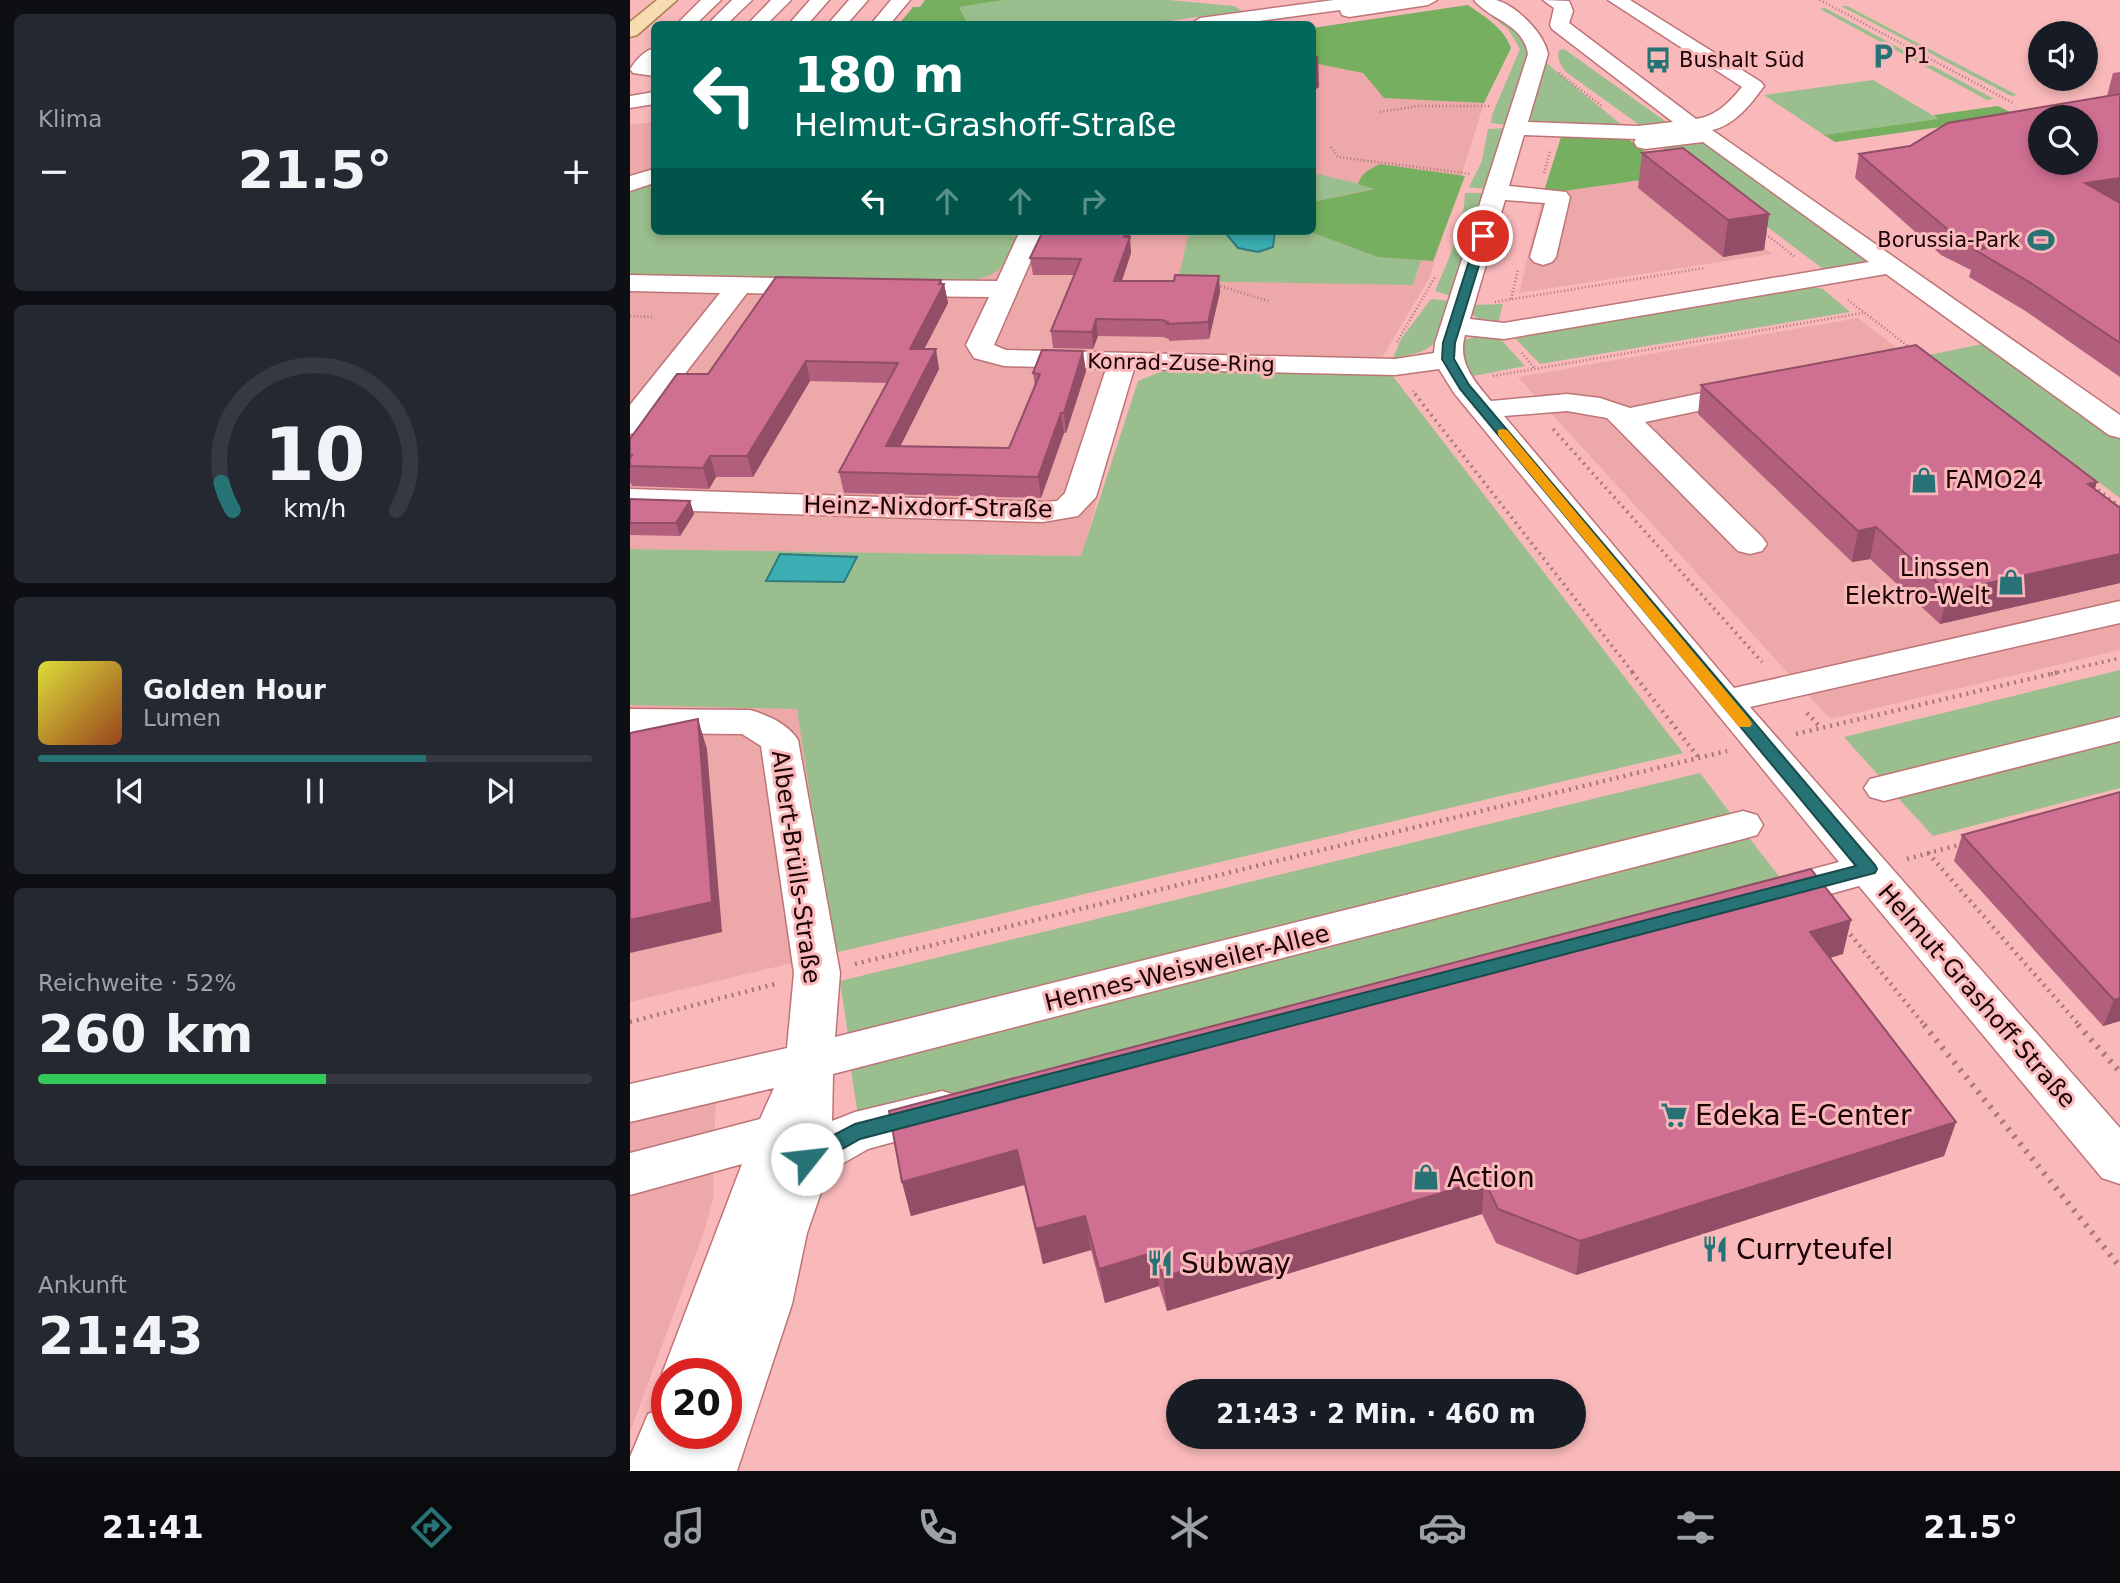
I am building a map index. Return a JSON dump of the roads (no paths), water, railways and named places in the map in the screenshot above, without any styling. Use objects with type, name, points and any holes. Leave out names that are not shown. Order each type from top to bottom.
[{"type":"main road","points":[[630,32],[668,0]]},
{"type":"street","points":[[689,21],[712,0]]},
{"type":"street","points":[[720,21],[743,0]]},
{"type":"street","points":[[760,21],[782,0]]},
{"type":"street","points":[[801,21],[820,0]]},
{"type":"street","points":[[840,21],[859,0]]},
{"type":"street","points":[[883,21],[901,0]]},
{"type":"street","points":[[1212,21],[1253,11],[1282,0]]},
{"type":"street","points":[[1253,11],[1374,0]]},
{"type":"street","points":[[1253,11],[1428,0]]},
{"type":"street","points":[[1507,2],[1551,0],[1563,5],[1559,25],[1692,126]]},
{"type":"street","points":[[1617,0],[1754,86],[1737,107],[1714,123],[1641,138]]},
{"type":"street","points":[[1454,370],[1449,343],[1456,326],[1477,179],[1498,116],[1538,49],[1530,33],[1507,2]]},
{"type":"street","points":[[651,57],[640,69],[651,70]]},
{"type":"street","points":[[630,102],[651,98]]},
{"type":"street","points":[[630,116],[651,112]]},
{"type":"street","points":[[1498,116],[1641,138],[1707,135],[2120,429]]},
{"type":"street","points":[[630,184],[651,177]]},
{"type":"street","points":[[1477,179],[1558,197],[1543,257]]},
{"type":"street","name":"Konrad-Zuse-Ring","points":[[1030,235],[980,345],[984,352],[1004,358],[1454,370]]},
{"type":"street","points":[[1456,326],[1504,331],[1890,266]]},
{"type":"street","points":[[630,283],[1006,289]]},
{"type":"street","points":[[630,425],[740,285]]},
{"type":"street","name":"Heinz-Nixdorf-Straße","points":[[630,499],[1043,512],[1067,509],[1080,497],[1122,362]]},
{"type":"street","name":"Helmut-Grashoff-Straße","points":[[1454,370],[1484,411],[1760,743],[2120,1163]]},
{"type":"street","points":[[1623,418],[1773,387]]},
{"type":"street","points":[[1484,411],[1544,401],[1603,407],[1617,412],[1750,544]]},
{"type":"street","points":[[1726,701],[2120,612]]},
{"type":"street","name":"Albert-Brülls-Straße","points":[[630,721],[750,722],[779,740],[817,973],[809,1063],[792,1147],[780,1233],[765,1304],[742,1371]]},
{"type":"street","points":[[1884,788],[2120,729]]},
{"type":"street","name":"Hennes-Weisweiler-Allee","points":[[630,1103],[809,1063],[1743,825]]},
{"type":"street","points":[[1739,904],[1868,869]]},
{"type":"street","points":[[630,1174],[792,1147],[975,1101]]},
{"type":"street","name":"Albert-Brülls-Straße","points":[[697,1358],[792,1147]]},
{"type":"street","points":[[654,1471],[662,1449]]},
{"type":"street","points":[[708,1471],[716,1449]]},
{"type":"water","points":[[1227,235],[1274,235],[1273,247],[1258,252],[1238,248]]},
{"type":"water","points":[[780,554],[857,557],[844,582],[766,581]]},
{"type":"place","name":"P1","points":[[1883,56]]},
{"type":"place","name":"Bushalt Süd","points":[[1658,60]]},
{"type":"place","name":"Borussia-Park","points":[[2041,240]]},
{"type":"place","name":"FAMO24","points":[[1924,480]]},
{"type":"place","name":"Linssen Elektro-Welt","points":[[2011,582]]},
{"type":"place","name":"Edeka E-Center","points":[[1674,1115]]},
{"type":"place","name":"Action","points":[[1426,1177]]},
{"type":"place","name":"Curryteufel","points":[[1715,1249]]},
{"type":"place","name":"Subway","points":[[1160,1263]]}]
